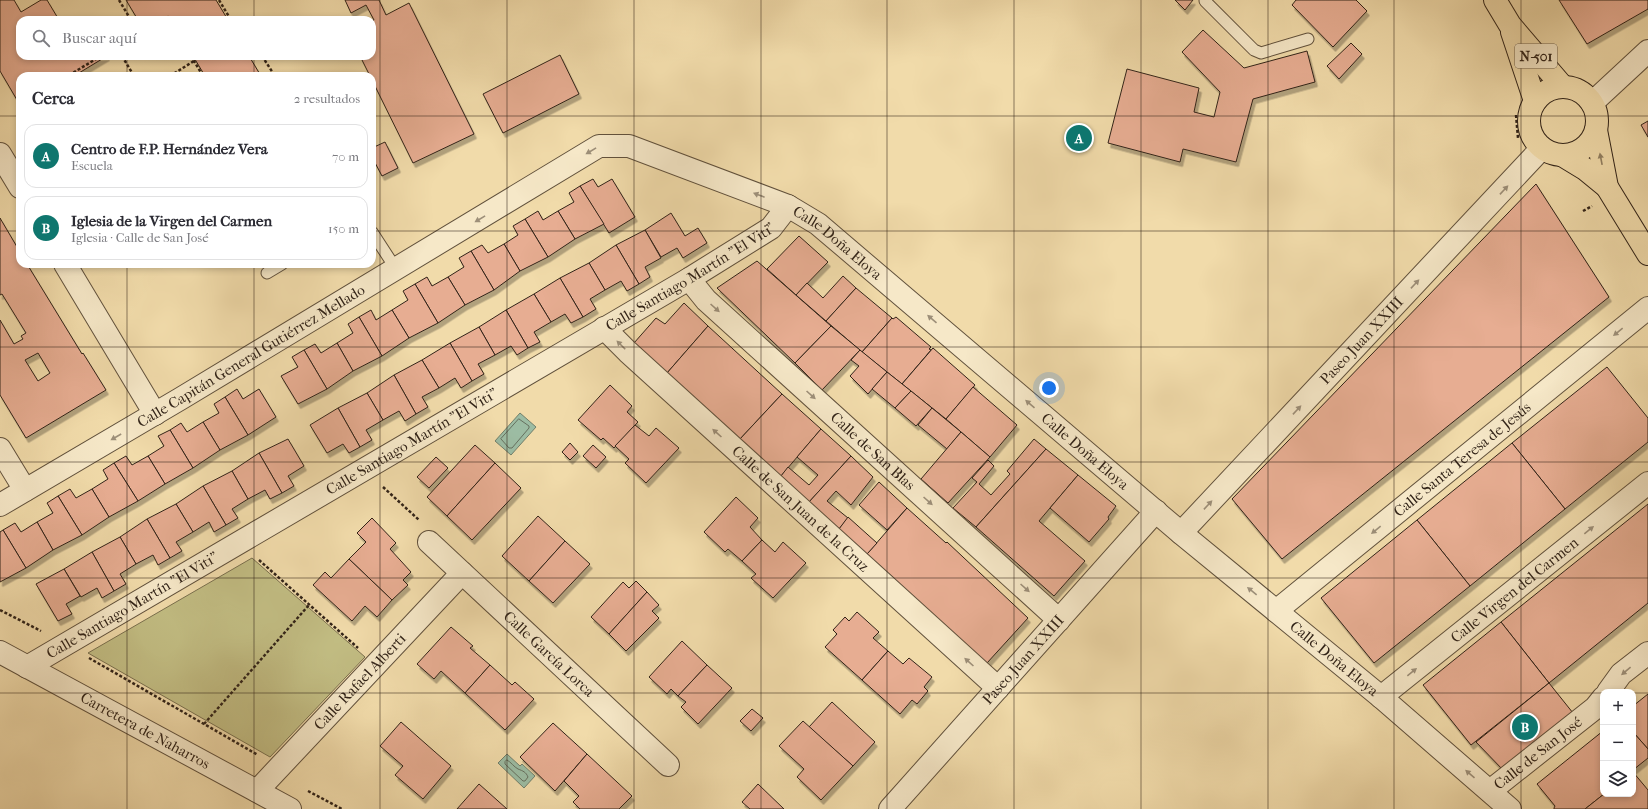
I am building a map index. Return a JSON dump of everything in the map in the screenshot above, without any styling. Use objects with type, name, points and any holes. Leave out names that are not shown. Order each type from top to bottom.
[{"type":"highway","name":"N-501","points":[[1495,0],[1510,25],[1562,87]]},
{"type":"highway","name":"N-501","points":[[1510,25],[1512,36],[1535,101],[1542,94],[1552,89],[1562,87],[1574,89],[1584,94],[1592,103]]},
{"type":"highway","points":[[1535,101],[1529,113],[1529,126],[1533,138],[1542,148],[1551,153],[1562,155],[1573,154],[1583,148],[1591,140],[1596,130]]},
{"type":"highway","points":[[1592,103],[1597,116],[1596,130],[1607,187]]},
{"type":"highway","points":[[1562,155],[1584,169],[1607,187],[1648,254]]},
{"type":"street","points":[[1592,103],[1648,52]]},
{"type":"street","name":"Calle Capitán General Gutiérrez Mellado","points":[[0,505],[155,414],[599,146],[629,146]]},
{"type":"street","name":"Calle Doña Eloya","points":[[629,146],[788,206],[818,224],[1181,533],[1381,697],[1510,809]]},
{"type":"street","name":"Paseo Juan XXIII","points":[[1181,533],[1542,148]]},
{"type":"street","points":[[0,154],[16,180]]},
{"type":"street","name":"Calle Santiago Martín \"El Viti\"","points":[[27,667],[244,542],[689,279],[771,228],[788,206]]},
{"type":"street","points":[[67,268],[155,414]]},
{"type":"street","name":"Calle de San Blas","points":[[689,279],[706,300],[1059,620]]},
{"type":"street","name":"Calle Santa Teresa de Jesús","points":[[1276,611],[1648,308]]},
{"type":"street","name":"Calle de San Juan de la Cruz","points":[[604,328],[634,358],[998,688]]},
{"type":"street","points":[[0,449],[25,490]]},
{"type":"street","name":"Calle Virgen del Carmen","points":[[1381,697],[1648,483]]},
{"type":"street","name":"Paseo Juan XXIII","points":[[890,809],[1156,511]]},
{"type":"street","name":"Calle García Lorca","points":[[429,542],[668,765]]},
{"type":"street","name":"Calle Rafael Alberti","points":[[257,791],[462,573]]},
{"type":"street","name":"Carretera de Naharros","points":[[0,652],[290,809]]},
{"type":"street","points":[[1610,689],[1621,674],[1648,653]]},
{"type":"street","name":"Calle de San José","points":[[1490,792],[1595,708],[1600,702]]},
{"type":"lane","points":[[1205,1],[1254,50],[1261,54],[1308,39]]},
{"type":"lane","points":[[376,238],[396,269]]},
{"type":"lane","points":[[267,273],[275,268]]},
{"type":"path","points":[[119,0],[129,16]]},
{"type":"path","points":[[219,0],[229,16]]},
{"type":"path","points":[[74,72],[94,60]]},
{"type":"path","points":[[124,60],[132,72]]},
{"type":"path","points":[[265,60],[272,72]]},
{"type":"path","points":[[176,72],[194,61],[201,72]]},
{"type":"path","points":[[368,468],[376,481],[426,526],[429,542]]},
{"type":"path","points":[[244,542],[252,553],[376,665]]},
{"type":"path","points":[[204,724],[309,604]]},
{"type":"path","points":[[0,610],[67,644],[279,768],[289,781],[342,809]]},
{"type":"shaded area","points":[[252,558],[365,657],[270,757],[88,653]]},
{"type":"water","points":[[520,413],[536,427],[511,455],[495,441]]},
{"type":"water","points":[[507,754],[520,766],[522,764],[535,776],[524,788],[498,763]]},
{"type":"building","points":[[0,0],[14,0],[21,12],[41,0],[47,0],[57,16],[16,16],[16,60],[100,60],[81,72],[16,72],[16,98],[0,71]]},
{"type":"building","points":[[126,0],[216,0],[226,16],[136,16]]},
{"type":"building","points":[[345,0],[379,0],[386,15],[409,3],[474,134],[413,163],[376,88],[376,72],[368,72],[362,60],[376,60],[376,16],[372,16],[366,5],[351,13]]},
{"type":"building","points":[[1175,0],[1193,0],[1185,10]]},
{"type":"building","points":[[1296,0],[1356,0],[1367,11],[1333,47],[1292,5]]},
{"type":"building","points":[[1559,0],[1648,0],[1648,9],[1587,44]]},
{"type":"building","points":[[1203,30],[1244,68],[1307,51],[1315,82],[1253,99],[1236,162],[1183,149],[1180,162],[1108,143],[1127,69],[1199,88],[1194,112],[1214,117],[1220,92],[1182,52]]},
{"type":"building","points":[[1351,43],[1362,54],[1339,79],[1327,66]]},
{"type":"building","points":[[560,55],[579,94],[503,133],[483,94]]},
{"type":"building","points":[[195,60],[251,60],[259,72],[203,72]]},
{"type":"building","points":[[1648,121],[1648,137],[1641,125]]},
{"type":"building","points":[[385,142],[398,168],[382,176],[376,165],[376,146]]},
{"type":"building","points":[[593,179],[598,187],[612,179],[635,217],[609,233],[580,186]]},
{"type":"building","points":[[1536,184],[1609,297],[1282,559],[1232,499]]},
{"type":"building","points":[[580,186],[604,224],[575,239],[558,211],[574,202],[569,193]]},
{"type":"building","points":[[538,211],[543,220],[558,211],[575,239],[548,257],[525,219]]},
{"type":"building","points":[[671,213],[685,236],[698,228],[707,243],[683,258],[677,248],[661,257],[645,230]]},
{"type":"building","points":[[0,218],[16,245],[16,268],[29,268],[106,390],[26,438],[0,395],[0,320],[14,344],[23,339],[21,336],[26,333],[2,294],[0,295]],"holes":[[[38,353],[50,373],[38,381],[25,360]]]},
{"type":"building","points":[[525,219],[548,257],[520,271],[504,244],[518,235],[513,226]]},
{"type":"building","points":[[645,230],[661,258],[645,267],[650,277],[639,284],[616,245]]},
{"type":"building","points":[[799,236],[828,262],[796,295],[767,269]]},
{"type":"building","points":[[504,244],[520,271],[494,290],[471,251],[482,245],[488,253]]},
{"type":"building","points":[[616,245],[639,284],[627,291],[621,281],[605,290],[589,263]]},
{"type":"building","points":[[471,251],[494,290],[465,305],[448,277],[464,267],[459,258]]},
{"type":"building","points":[[757,261],[831,326],[795,363],[717,288]]},
{"type":"building","points":[[589,263],[605,290],[590,299],[596,309],[583,317],[560,278]]},
{"type":"building","points":[[843,276],[856,288],[826,321],[796,295],[807,283],[823,298]]},
{"type":"building","points":[[427,277],[432,286],[448,277],[465,305],[438,323],[415,284]]},
{"type":"building","points":[[560,278],[583,317],[571,323],[565,314],[551,322],[534,294]]},
{"type":"building","points":[[415,284],[438,323],[409,338],[392,310],[408,300],[403,291]]},
{"type":"building","points":[[856,288],[892,318],[862,352],[826,321]]},
{"type":"building","points":[[534,294],[551,322],[534,332],[540,342],[528,348],[506,310]]},
{"type":"building","points":[[684,303],[708,326],[667,373],[634,343],[656,318],[665,324]]},
{"type":"building","points":[[371,310],[376,320],[392,310],[409,338],[382,356],[359,317]]},
{"type":"building","points":[[506,310],[528,348],[517,355],[511,346],[495,355],[479,327]]},
{"type":"building","points":[[359,317],[382,356],[353,371],[337,343],[353,333],[348,324]]},
{"type":"building","points":[[896,317],[931,347],[929,349],[931,350],[902,384],[862,352],[892,318],[893,319]]},
{"type":"building","points":[[708,326],[782,394],[740,439],[667,373]]},
{"type":"building","points":[[831,326],[860,350],[822,390],[795,363]]},
{"type":"building","points":[[479,327],[495,355],[478,364],[484,374],[472,381],[450,343]]},
{"type":"building","points":[[337,343],[353,371],[327,389],[304,350],[315,344],[321,353]]},
{"type":"building","points":[[450,343],[472,381],[461,388],[455,378],[439,388],[422,360]]},
{"type":"building","points":[[933,348],[975,385],[946,419],[902,384]]},
{"type":"building","points":[[304,350],[327,389],[298,404],[281,376],[298,367],[292,357]]},
{"type":"building","points":[[860,350],[887,372],[868,394],[850,376],[859,366],[851,360]]},
{"type":"building","points":[[422,360],[439,388],[422,397],[428,407],[416,414],[394,375]]},
{"type":"building","points":[[1607,367],[1648,418],[1648,442],[1565,509],[1512,443]]},
{"type":"building","points":[[887,372],[911,391],[895,408],[872,389]]},
{"type":"building","points":[[394,375],[416,414],[405,421],[399,411],[383,420],[367,393]]},
{"type":"building","points":[[610,385],[632,406],[627,412],[638,422],[614,448],[603,438],[601,440],[578,420]]},
{"type":"building","points":[[973,387],[1017,425],[990,457],[946,419]]},
{"type":"building","points":[[237,389],[243,399],[259,389],[276,417],[248,435],[225,397]]},
{"type":"building","points":[[911,391],[932,408],[916,426],[895,408]]},
{"type":"building","points":[[367,393],[383,420],[366,430],[372,440],[360,447],[338,408]]},
{"type":"building","points":[[782,394],[821,429],[781,476],[740,439]]},
{"type":"building","points":[[225,397],[248,435],[220,450],[203,422],[219,413],[214,404]]},
{"type":"building","points":[[338,408],[360,447],[349,453],[343,444],[327,453],[310,425]]},
{"type":"building","points":[[932,408],[961,432],[947,449],[918,425]]},
{"type":"building","points":[[203,422],[220,450],[193,468],[170,430],[181,423],[187,432]]},
{"type":"building","points":[[635,425],[649,436],[656,428],[679,448],[646,483],[625,463],[629,459],[615,446]]},
{"type":"building","points":[[821,429],[851,456],[809,502],[781,476],[788,467],[809,485],[818,475],[797,457]]},
{"type":"building","points":[[170,430],[193,468],[165,484],[148,456],[164,446],[158,436]]},
{"type":"building","points":[[961,432],[990,457],[948,503],[921,479]]},
{"type":"building","points":[[288,439],[304,466],[288,476],[294,486],[282,493],[259,453]]},
{"type":"building","points":[[1034,439],[1046,449],[976,527],[953,508],[977,482],[972,478],[988,460],[994,466],[979,484],[991,495],[1010,474],[1007,471]]},
{"type":"building","points":[[570,443],[578,452],[570,460],[562,452]]},
{"type":"building","points":[[1512,443],[1565,509],[1470,586],[1417,520]]},
{"type":"building","points":[[475,445],[495,463],[447,516],[427,497]]},
{"type":"building","points":[[593,445],[606,457],[596,468],[583,456]]},
{"type":"building","points":[[1046,449],[1078,475],[1039,521],[1085,561],[1054,596],[976,527]]},
{"type":"building","points":[[259,453],[282,493],[270,499],[265,490],[248,499],[232,471]]},
{"type":"building","points":[[126,456],[132,465],[148,456],[165,484],[138,501],[114,463]]},
{"type":"building","points":[[851,456],[873,477],[851,505],[836,491],[827,501],[848,518],[839,529],[809,502]]},
{"type":"building","points":[[436,457],[448,468],[429,488],[417,477]]},
{"type":"building","points":[[114,463],[138,501],[109,517],[92,489],[108,479],[103,470]]},
{"type":"building","points":[[495,463],[521,488],[472,540],[447,516]]},
{"type":"building","points":[[232,471],[248,499],[232,509],[238,518],[226,525],[203,486]]},
{"type":"building","points":[[1078,475],[1116,506],[1108,517],[1109,519],[1089,542],[1050,508]]},
{"type":"building","points":[[879,482],[907,508],[887,530],[859,505]]},
{"type":"building","points":[[203,486],[226,525],[214,532],[209,522],[193,532],[176,504]]},
{"type":"building","points":[[70,489],[76,498],[92,489],[109,517],[82,535],[58,496]]},
{"type":"building","points":[[58,496],[82,535],[53,550],[37,522],[53,513],[47,503]]},
{"type":"building","points":[[736,497],[758,518],[750,527],[762,540],[742,561],[728,549],[725,552],[704,532]]},
{"type":"building","points":[[176,504],[193,532],[176,542],[182,551],[170,558],[147,519]]},
{"type":"building","points":[[1648,504],[1648,603],[1549,683],[1501,622]]},
{"type":"building","points":[[907,508],[946,543],[947,542],[1028,618],[987,663],[897,584],[899,583],[867,554]]},
{"type":"building","points":[[538,516],[565,541],[529,581],[502,556]]},
{"type":"building","points":[[848,517],[877,543],[867,554],[839,529]]},
{"type":"building","points":[[372,518],[396,543],[390,549],[411,572],[403,580],[408,585],[392,600],[349,559],[366,542],[357,533]]},
{"type":"building","points":[[147,519],[170,558],[158,565],[153,555],[136,564],[120,537]]},
{"type":"building","points":[[1417,520],[1470,586],[1374,663],[1321,598]]},
{"type":"building","points":[[37,522],[53,550],[26,568],[3,530],[15,523],[21,532]]},
{"type":"building","points":[[3,530],[26,568],[0,582],[0,532]]},
{"type":"building","points":[[120,537],[136,564],[120,574],[126,584],[114,591],[92,552]]},
{"type":"building","points":[[762,540],[775,552],[783,542],[806,563],[773,598],[751,578],[756,574],[742,561]]},
{"type":"building","points":[[565,541],[590,564],[553,603],[529,581]]},
{"type":"building","points":[[92,552],[114,591],[102,598],[97,588],[81,597],[64,569]]},
{"type":"building","points":[[349,559],[392,600],[377,617],[365,606],[352,621],[313,585],[325,572],[331,578]]},
{"type":"building","points":[[64,569],[80,596],[66,604],[72,614],[58,621],[36,584]]},
{"type":"building","points":[[636,581],[647,592],[609,634],[591,617],[623,582],[629,588]]},
{"type":"building","points":[[647,592],[659,605],[652,611],[659,618],[626,651],[609,634]]},
{"type":"building","points":[[857,612],[879,632],[873,638],[888,651],[862,680],[825,647],[837,634],[833,630],[845,617],[849,621]]},
{"type":"building","points":[[1501,622],[1549,683],[1471,745],[1423,685]]},
{"type":"building","points":[[451,627],[473,646],[470,648],[490,665],[465,693],[441,671],[434,679],[417,664]]},
{"type":"building","points":[[682,641],[707,665],[678,696],[671,689],[667,694],[649,677]]},
{"type":"building","points":[[888,651],[903,664],[909,658],[932,677],[924,687],[928,691],[917,704],[912,700],[900,714],[862,680]]},
{"type":"building","points":[[490,665],[512,685],[515,682],[534,699],[505,730],[465,693]]},
{"type":"building","points":[[707,665],[732,688],[698,724],[681,707],[686,702],[678,696]]},
{"type":"building","points":[[1549,683],[1573,713],[1504,771],[1476,742]]},
{"type":"building","points":[[1648,694],[1648,749],[1636,735],[1636,704]]},
{"type":"building","points":[[832,702],[875,742],[853,766],[809,727]]},
{"type":"building","points":[[752,709],[763,718],[751,731],[740,721]]},
{"type":"building","points":[[803,721],[853,766],[821,800],[797,777],[804,769],[779,746]]},
{"type":"building","points":[[401,722],[451,766],[423,799],[395,775],[403,766],[380,746]]},
{"type":"building","points":[[553,723],[587,754],[555,791],[520,757]]},
{"type":"building","points":[[1600,733],[1600,797],[1585,809],[1554,809],[1555,806],[1537,784]]},
{"type":"building","points":[[1636,735],[1648,749],[1648,758],[1636,768]]},
{"type":"building","points":[[587,754],[632,796],[619,809],[580,809],[573,802],[579,796],[564,781]]},
{"type":"building","points":[[1636,776],[1648,790],[1648,809],[1585,809],[1600,797],[1636,797]]},
{"type":"building","points":[[479,784],[507,809],[457,809]]},
{"type":"building","points":[[758,784],[784,809],[750,809],[742,802]]},
{"type":"place","name":"Centro de F.P. Hernández Vera","points":[[1079,138]]},
{"type":"place","name":"Iglesia de la Virgen del Carmen","points":[[1525,727]]}]
